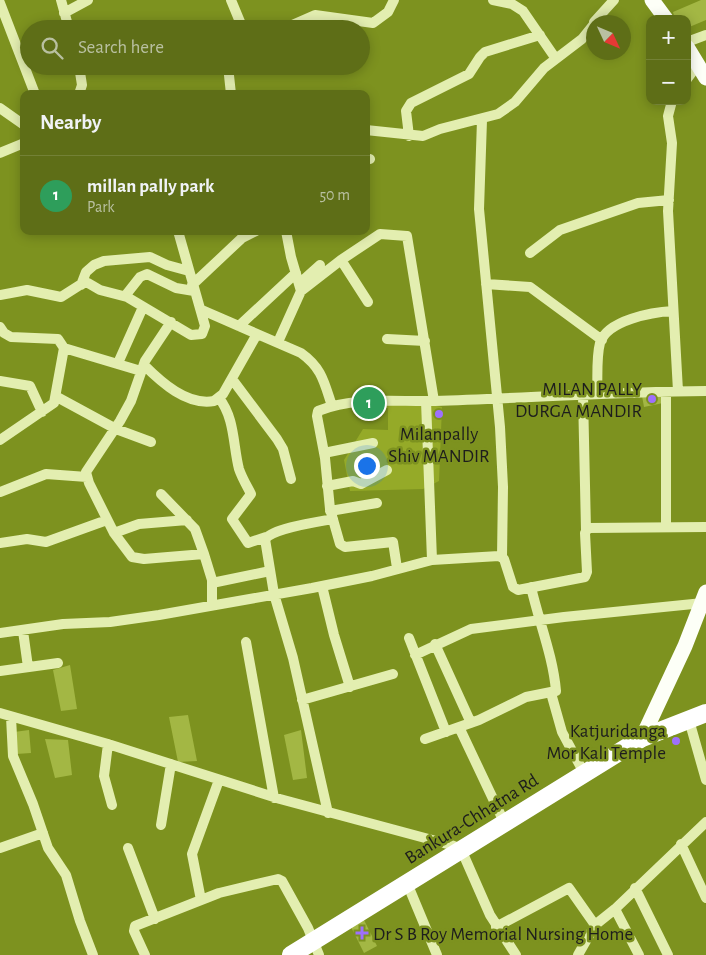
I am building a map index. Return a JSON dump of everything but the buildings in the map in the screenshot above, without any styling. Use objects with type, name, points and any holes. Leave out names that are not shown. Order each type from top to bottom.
[{"type":"highway","name":"Bankura-Chhatna Rd","points":[[290,955],[317,948],[407,883],[584,772],[642,738],[706,713]]},
{"type":"main road","points":[[652,0],[663,15]]},
{"type":"main road","points":[[691,53],[706,78]]},
{"type":"main road","points":[[642,738],[704,597]]},
{"type":"street","points":[[61,0],[66,20]]},
{"type":"street","points":[[64,13],[88,0]]},
{"type":"street","points":[[231,0],[237,20]]},
{"type":"street","points":[[370,23],[373,23],[388,12],[394,0]]},
{"type":"street","points":[[493,0],[518,7],[556,59]]},
{"type":"street","points":[[601,15],[614,0]]},
{"type":"street","points":[[0,3],[20,55]]},
{"type":"street","points":[[304,20],[315,15],[351,20]]},
{"type":"street","points":[[370,131],[422,136],[453,125],[482,120],[498,114],[515,102],[536,77],[586,34]]},
{"type":"street","points":[[691,40],[706,34]]},
{"type":"street","points":[[409,136],[406,111],[411,103],[469,74],[480,56],[485,52],[540,35]]},
{"type":"street","points":[[691,73],[698,64]]},
{"type":"street","points":[[28,75],[33,90]]},
{"type":"street","points":[[80,75],[82,85],[80,90]]},
{"type":"street","points":[[229,75],[231,90]]},
{"type":"street","points":[[671,105],[668,116],[672,143],[669,200],[678,391]]},
{"type":"street","points":[[0,108],[20,122]]},
{"type":"street","points":[[482,120],[478,194],[498,398],[503,487],[502,557],[512,587],[518,590],[583,578],[587,575],[583,395]]},
{"type":"street","points":[[0,153],[20,145]]},
{"type":"street","points":[[530,253],[560,230],[638,203],[669,200]]},
{"type":"street","points":[[299,282],[341,260],[380,234],[407,236],[425,341],[430,401],[432,560]]},
{"type":"street","points":[[0,296],[27,290],[61,297],[88,283],[100,290],[124,296],[191,335],[199,336],[202,334],[205,326],[202,310],[193,288],[179,235]]},
{"type":"street","points":[[124,296],[140,277],[147,274],[176,288],[193,288],[242,238],[248,235]]},
{"type":"street","points":[[278,342],[299,282],[287,235]]},
{"type":"street","points":[[81,285],[86,272],[104,260],[150,257],[167,265],[189,271]]},
{"type":"street","points":[[341,260],[368,302]]},
{"type":"street","points":[[239,326],[320,265]]},
{"type":"street","points":[[486,284],[530,287],[602,340]]},
{"type":"street","points":[[118,363],[143,307]]},
{"type":"street","points":[[202,310],[301,353],[317,366],[332,406]]},
{"type":"street","points":[[597,394],[602,340],[613,330],[630,320],[655,312],[673,311]]},
{"type":"street","points":[[171,322],[142,368],[131,401],[116,428],[90,465],[87,478],[114,533],[124,549],[137,558],[204,554]]},
{"type":"street","points":[[0,327],[4,333],[11,337]]},
{"type":"street","points":[[64,348],[142,368],[187,397],[209,402],[219,398],[258,334]]},
{"type":"street","points":[[0,341],[11,337],[58,338],[64,348],[57,397],[54,403],[0,440]]},
{"type":"street","points":[[387,339],[425,341]]},
{"type":"street","points":[[232,379],[277,438],[283,449],[291,479]]},
{"type":"street","points":[[0,381],[30,386],[42,412]]},
{"type":"street","points":[[397,568],[394,542],[343,547],[331,515],[317,413],[332,406],[372,401],[430,401],[706,391]]},
{"type":"street","points":[[666,392],[666,526]]},
{"type":"street","points":[[57,397],[116,428],[151,442]]},
{"type":"street","points":[[219,398],[225,407],[231,426],[240,473],[251,494],[232,519],[248,543],[331,515],[377,503]]},
{"type":"street","points":[[324,453],[373,443]]},
{"type":"street","points":[[327,486],[353,481],[361,484],[387,470]]},
{"type":"street","points":[[0,492],[46,474],[87,478]]},
{"type":"street","points":[[161,494],[187,520],[199,536],[212,583],[212,605]]},
{"type":"street","points":[[0,543],[27,539],[46,542],[107,520]]},
{"type":"street","points":[[114,533],[139,524],[187,520]]},
{"type":"street","points":[[586,530],[666,526],[706,527]]},
{"type":"street","points":[[266,538],[274,594],[287,634],[328,813]]},
{"type":"street","points":[[0,634],[63,624],[120,620],[212,605],[322,586],[432,560],[502,557]]},
{"type":"street","points":[[212,583],[270,571]]},
{"type":"street","points":[[322,586],[334,635],[350,687]]},
{"type":"street","points":[[425,739],[471,723],[526,697],[551,693],[556,690],[547,644],[538,620],[531,587]]},
{"type":"street","points":[[415,655],[471,630],[704,597]]},
{"type":"street","points":[[23,631],[28,667]]},
{"type":"street","points":[[408,638],[446,732]]},
{"type":"street","points":[[246,642],[274,798]]},
{"type":"street","points":[[436,644],[471,723]]},
{"type":"street","points":[[0,670],[58,662]]},
{"type":"street","points":[[302,700],[393,674]]},
{"type":"street","points":[[551,693],[560,727],[584,772]]},
{"type":"street","points":[[0,714],[108,744],[274,798],[447,843],[460,849],[496,927],[516,955]]},
{"type":"street","points":[[11,716],[13,756],[48,848],[66,875],[93,955]]},
{"type":"street","points":[[689,720],[706,780]]},
{"type":"street","points":[[460,727],[504,822]]},
{"type":"street","points":[[108,744],[104,776],[112,805]]},
{"type":"street","points":[[161,825],[171,764]]},
{"type":"street","points":[[201,900],[192,854],[219,780]]},
{"type":"street","points":[[578,955],[595,926],[706,822]]},
{"type":"street","points":[[0,848],[43,832]]},
{"type":"street","points":[[681,844],[694,867],[706,898]]},
{"type":"street","points":[[128,848],[155,919]]},
{"type":"street","points":[[145,955],[133,928],[201,900],[278,878],[282,881],[317,948]]},
{"type":"street","points":[[407,883],[437,955]]},
{"type":"street","points":[[496,927],[569,888],[595,926]]},
{"type":"street","points":[[635,888],[668,955]]},
{"type":"street","points":[[615,909],[638,955]]},
{"type":"green space","points":[[388,397],[442,407],[439,481],[423,489],[350,491],[344,460],[363,429],[388,430],[388,408],[354,411],[349,404]]},
{"type":"place","name":"MILAN PALLY DURGA MANDIR","points":[[652,399]]},
{"type":"place","name":"millan pally park","points":[[369,403]]},
{"type":"place","name":"Milanpally Shiv MANDIR","points":[[439,414]]},
{"type":"place","name":"Katjuridanga Mor Kali Temple","points":[[676,741]]},
{"type":"place","name":"Dr S B Roy Memorial Nursing Home","points":[[362,933]]}]
